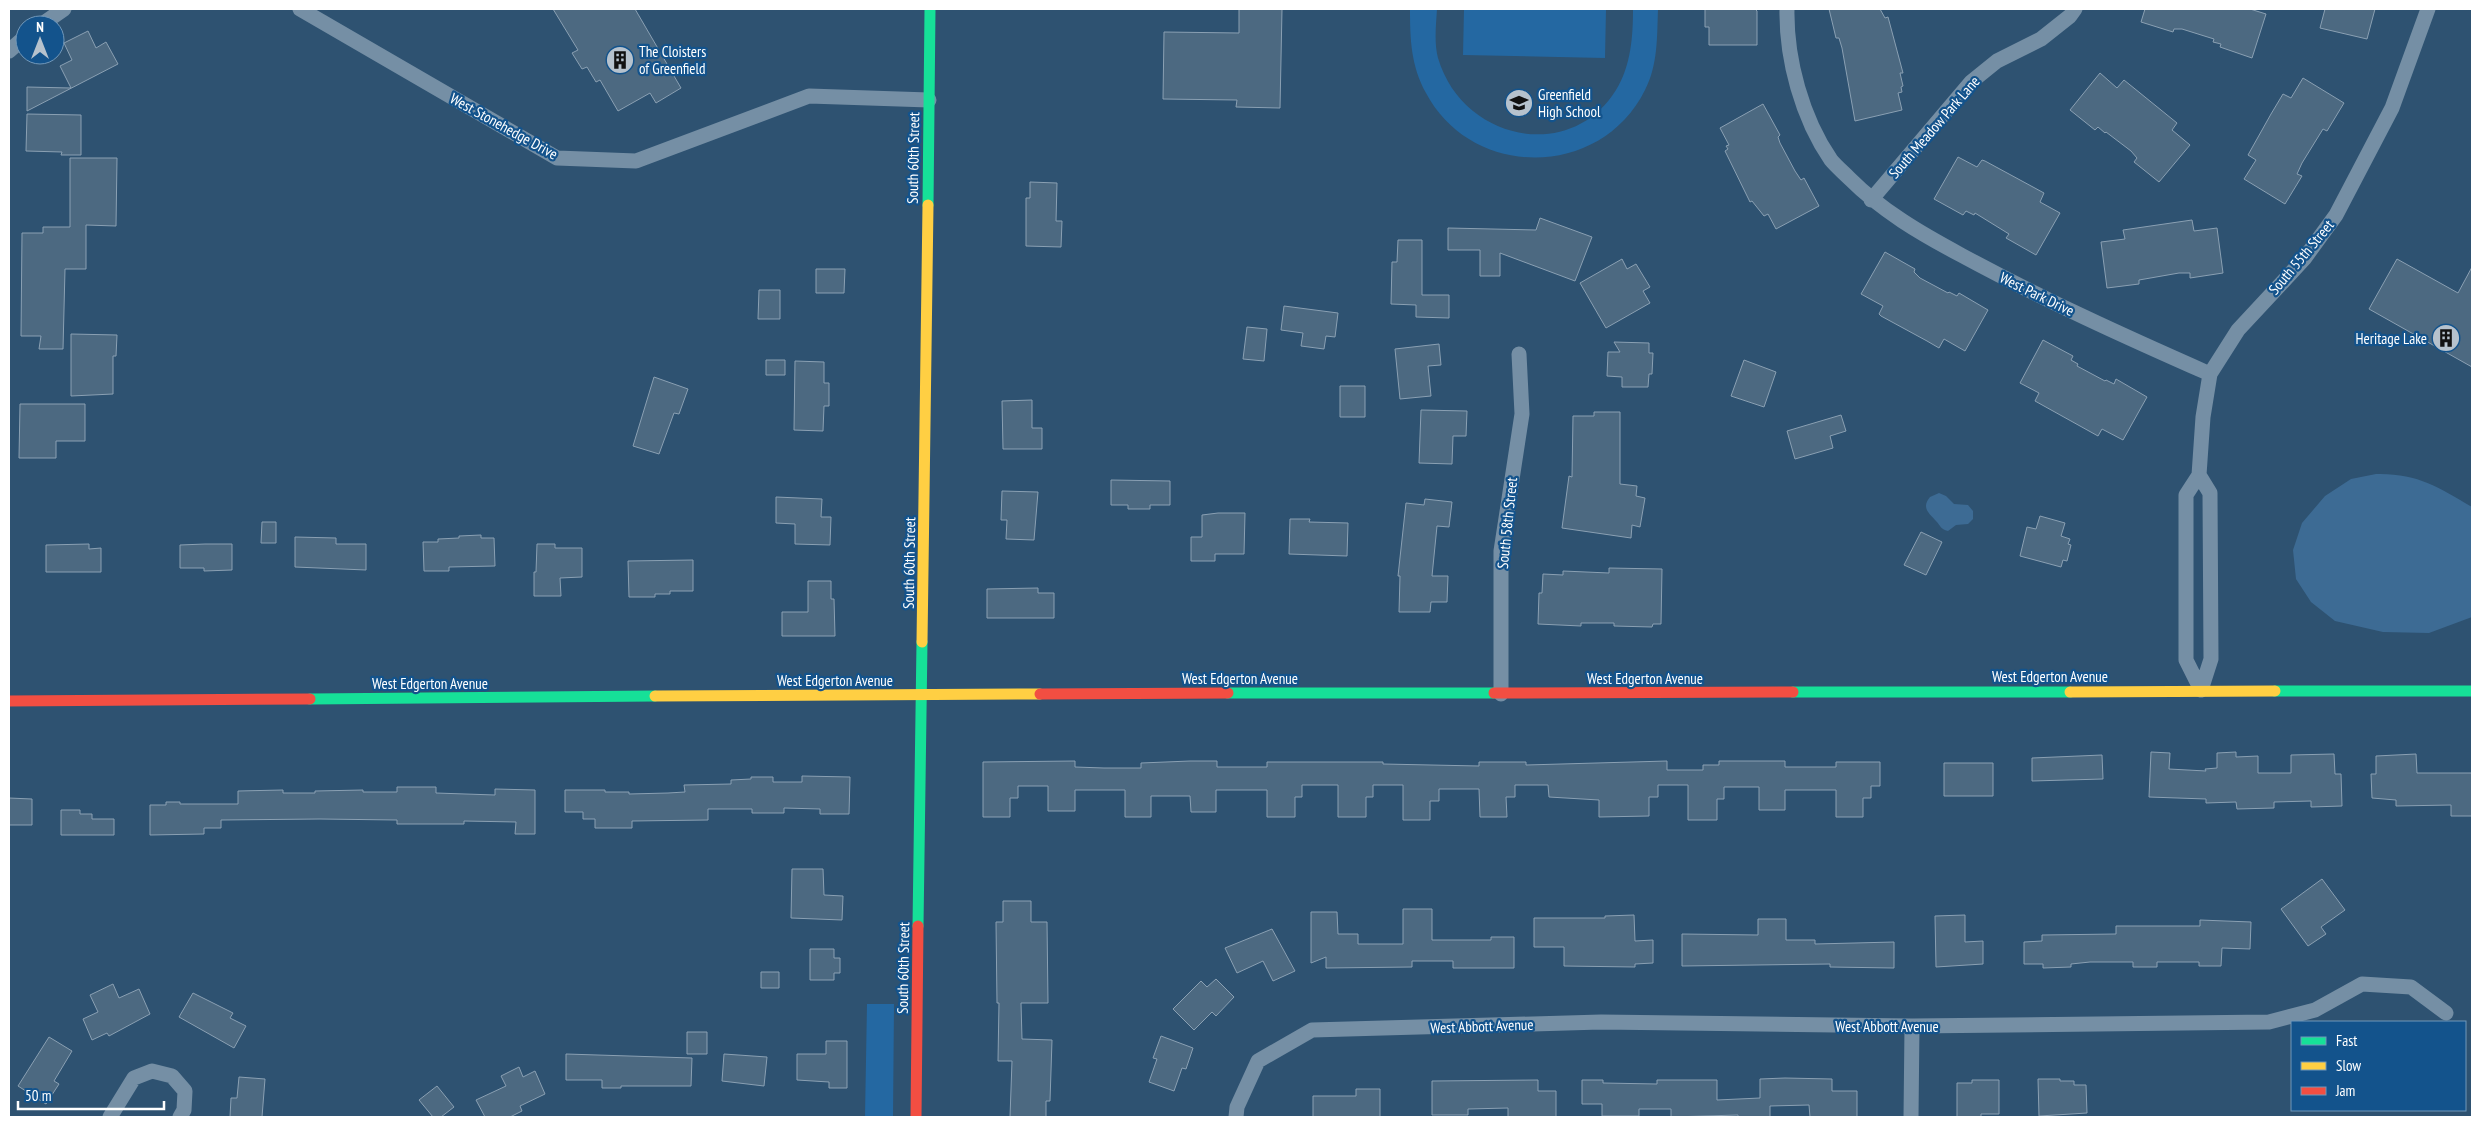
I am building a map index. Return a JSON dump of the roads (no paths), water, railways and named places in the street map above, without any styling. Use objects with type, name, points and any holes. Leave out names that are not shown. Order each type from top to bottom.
[{"type":"street","name":"West Stonehedge Drive","points":[[300,9],[558,158],[636,161],[809,96],[929,100]]},
{"type":"street","name":"South 60th Street","points":[[916,1117],[930,9]]},
{"type":"street","name":"West Park Drive","points":[[1787,9],[1787,23],[1795,74],[1810,120],[1831,160],[1871,200],[1909,226],[2008,280],[2210,374]]},
{"type":"street","name":"South Meadow Park Lane","points":[[1871,200],[1971,82],[1997,61],[2041,39],[2070,16],[2075,9]]},
{"type":"street","name":"South 55th Street","points":[[2201,690],[2186,660],[2186,495],[2199,475],[2203,417],[2210,374],[2238,330],[2304,259],[2336,215],[2392,108],[2428,9]]},
{"type":"street","name":"South 58th Street","points":[[1501,694],[1501,551],[1522,414],[1519,354]]},
{"type":"street","points":[[2199,475],[2210,493],[2211,659],[2201,690]]},
{"type":"street","name":"West Edgerton Avenue","points":[[9,701],[922,694],[1501,694],[2201,690],[2472,691]]},
{"type":"street","name":"West Abbott Avenue","points":[[1236,1117],[1237,1107],[1258,1061],[1312,1030],[1601,1022],[1912,1026],[2269,1022],[2315,1010],[2362,984],[2411,987],[2446,1013]]},
{"type":"street","points":[[1911,1117],[1912,1026]]},
{"type":"street","points":[[110,1117],[134,1078],[152,1071],[172,1076],[185,1091],[184,1110],[180,1117]]},
{"type":"place","name":"The Cloisters of Greenfield","points":[[620,60]]},
{"type":"place","name":"Greenfield High School","points":[[1519,103]]},
{"type":"place","name":"Heritage Lake","points":[[2446,338]]}]
